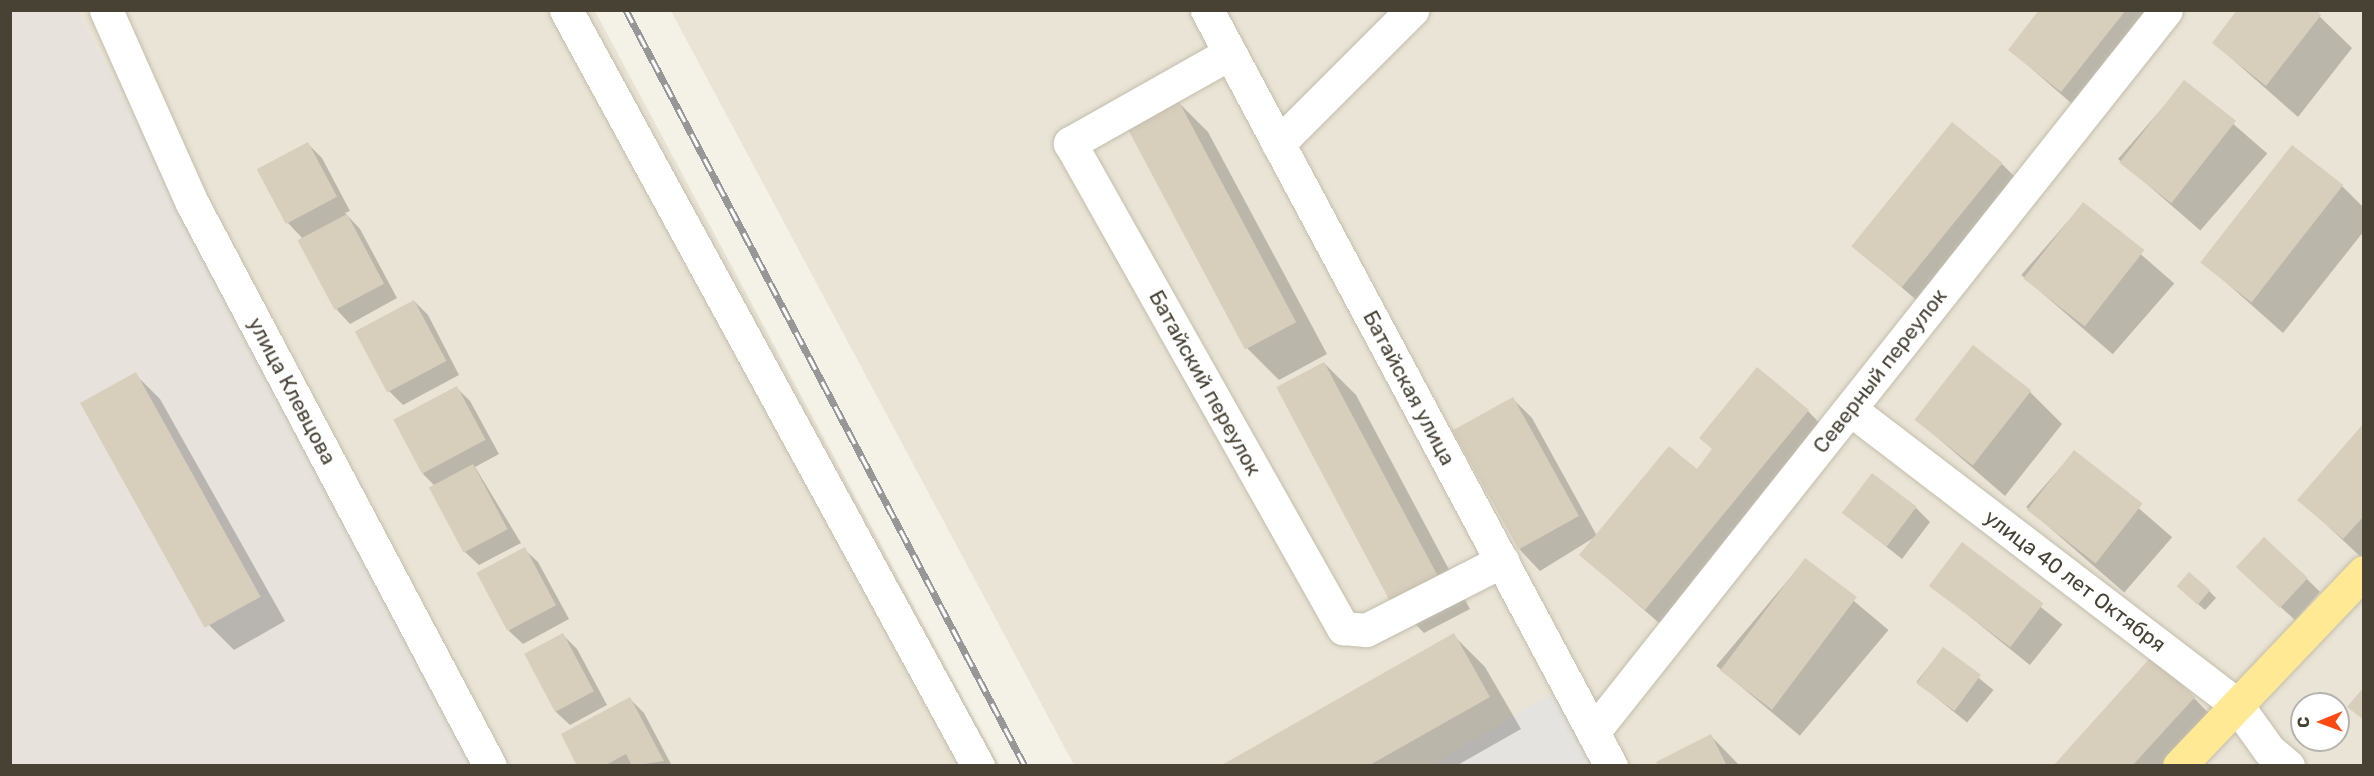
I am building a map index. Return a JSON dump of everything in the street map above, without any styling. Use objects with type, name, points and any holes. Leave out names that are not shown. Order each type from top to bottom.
[{"type":"main road","points":[[2179,765],[2364,572]]},
{"type":"street","name":"улица Клевцова","points":[[106,10],[192,202],[490,765]]},
{"type":"street","points":[[566,10],[978,765]]},
{"type":"street","name":"Батайская улица","points":[[1207,10],[1611,765]]},
{"type":"street","points":[[1278,144],[1412,10]]},
{"type":"street","name":"Северный переулок","points":[[1594,732],[2166,10]]},
{"type":"street","name":"Батайский переулок","points":[[1230,52],[1070,143],[1343,628],[1366,630],[1502,561]]},
{"type":"street","name":"улица 40 лет Октября","points":[[1850,409],[2235,704],[2269,750],[2288,765]]},
{"type":"shaded area","points":[[10,11],[78,11],[476,765],[11,765]]},
{"type":"shaded area","points":[[78,11],[595,11],[999,765],[476,765]]},
{"type":"shaded area","points":[[671,11],[2363,11],[2363,765],[1074,765]]},
{"type":"shaded area","points":[[1555,691],[1600,766],[1431,766]]},
{"type":"building","points":[[2039,10],[2126,10],[2061,92],[2008,50]]},
{"type":"building","points":[[2237,10],[2316,10],[2321,15],[2266,86],[2212,43]]},
{"type":"building","points":[[2184,80],[2236,121],[2171,203],[2119,163]]},
{"type":"building","points":[[1177,98],[1296,322],[1245,349],[1126,125]]},
{"type":"building","points":[[1952,122],[2003,163],[1902,287],[1851,246]]},
{"type":"building","points":[[308,142],[337,197],[286,224],[257,169]]},
{"type":"building","points":[[2292,145],[2343,185],[2251,302],[2200,262]]},
{"type":"building","points":[[2083,202],[2144,250],[2085,326],[2023,278]]},
{"type":"building","points":[[347,214],[384,284],[335,310],[298,240]]},
{"type":"building","points":[[414,300],[446,361],[387,392],[355,331]]},
{"type":"building","points":[[1973,345],[2031,391],[1973,465],[1915,420]]},
{"type":"building","points":[[1324,362],[1438,577],[1390,602],[1276,387]]},
{"type":"building","points":[[1757,367],[1809,410],[1645,610],[1579,555],[1669,446],[1697,469],[1712,449],[1699,438]]},
{"type":"building","points":[[136,372],[261,597],[205,628],[80,403]]},
{"type":"building","points":[[457,386],[486,440],[422,474],[393,420]]},
{"type":"building","points":[[1513,397],[1579,516],[1519,549],[1453,430]]},
{"type":"building","points":[[2364,423],[2364,516],[2343,539],[2297,500]]},
{"type":"building","points":[[2074,450],[2143,504],[2096,563],[2027,510]]},
{"type":"building","points":[[473,464],[508,529],[464,553],[429,487]]},
{"type":"building","points":[[1872,473],[1917,507],[1887,547],[1842,513]]},
{"type":"building","points":[[2264,537],[2308,578],[2280,608],[2236,567]]},
{"type":"building","points":[[1962,542],[2043,603],[2010,647],[1929,586]]},
{"type":"building","points":[[525,547],[556,605],[507,631],[476,573]]},
{"type":"building","points":[[1805,558],[1857,597],[1772,710],[1720,671]]},
{"type":"building","points":[[2189,572],[2210,590],[2198,605],[2177,586]]},
{"type":"building","points":[[563,633],[594,691],[555,712],[524,654]]},
{"type":"building","points":[[1454,633],[1490,697],[1368,766],[1220,766]]},
{"type":"building","points":[[1943,647],[1981,675],[1955,711],[1917,683]]},
{"type":"building","points":[[2151,657],[2195,697],[2132,766],[2053,766]]},
{"type":"building","points":[[2364,687],[2364,720],[2350,709],[2350,703]]},
{"type":"building","points":[[630,697],[664,761],[632,766],[626,754],[604,766],[577,766],[561,734]]},
{"type":"building","points":[[1711,734],[1727,766],[1658,766],[1656,762]]},
{"type":"railway","points":[[626,10],[1025,766]]}]
